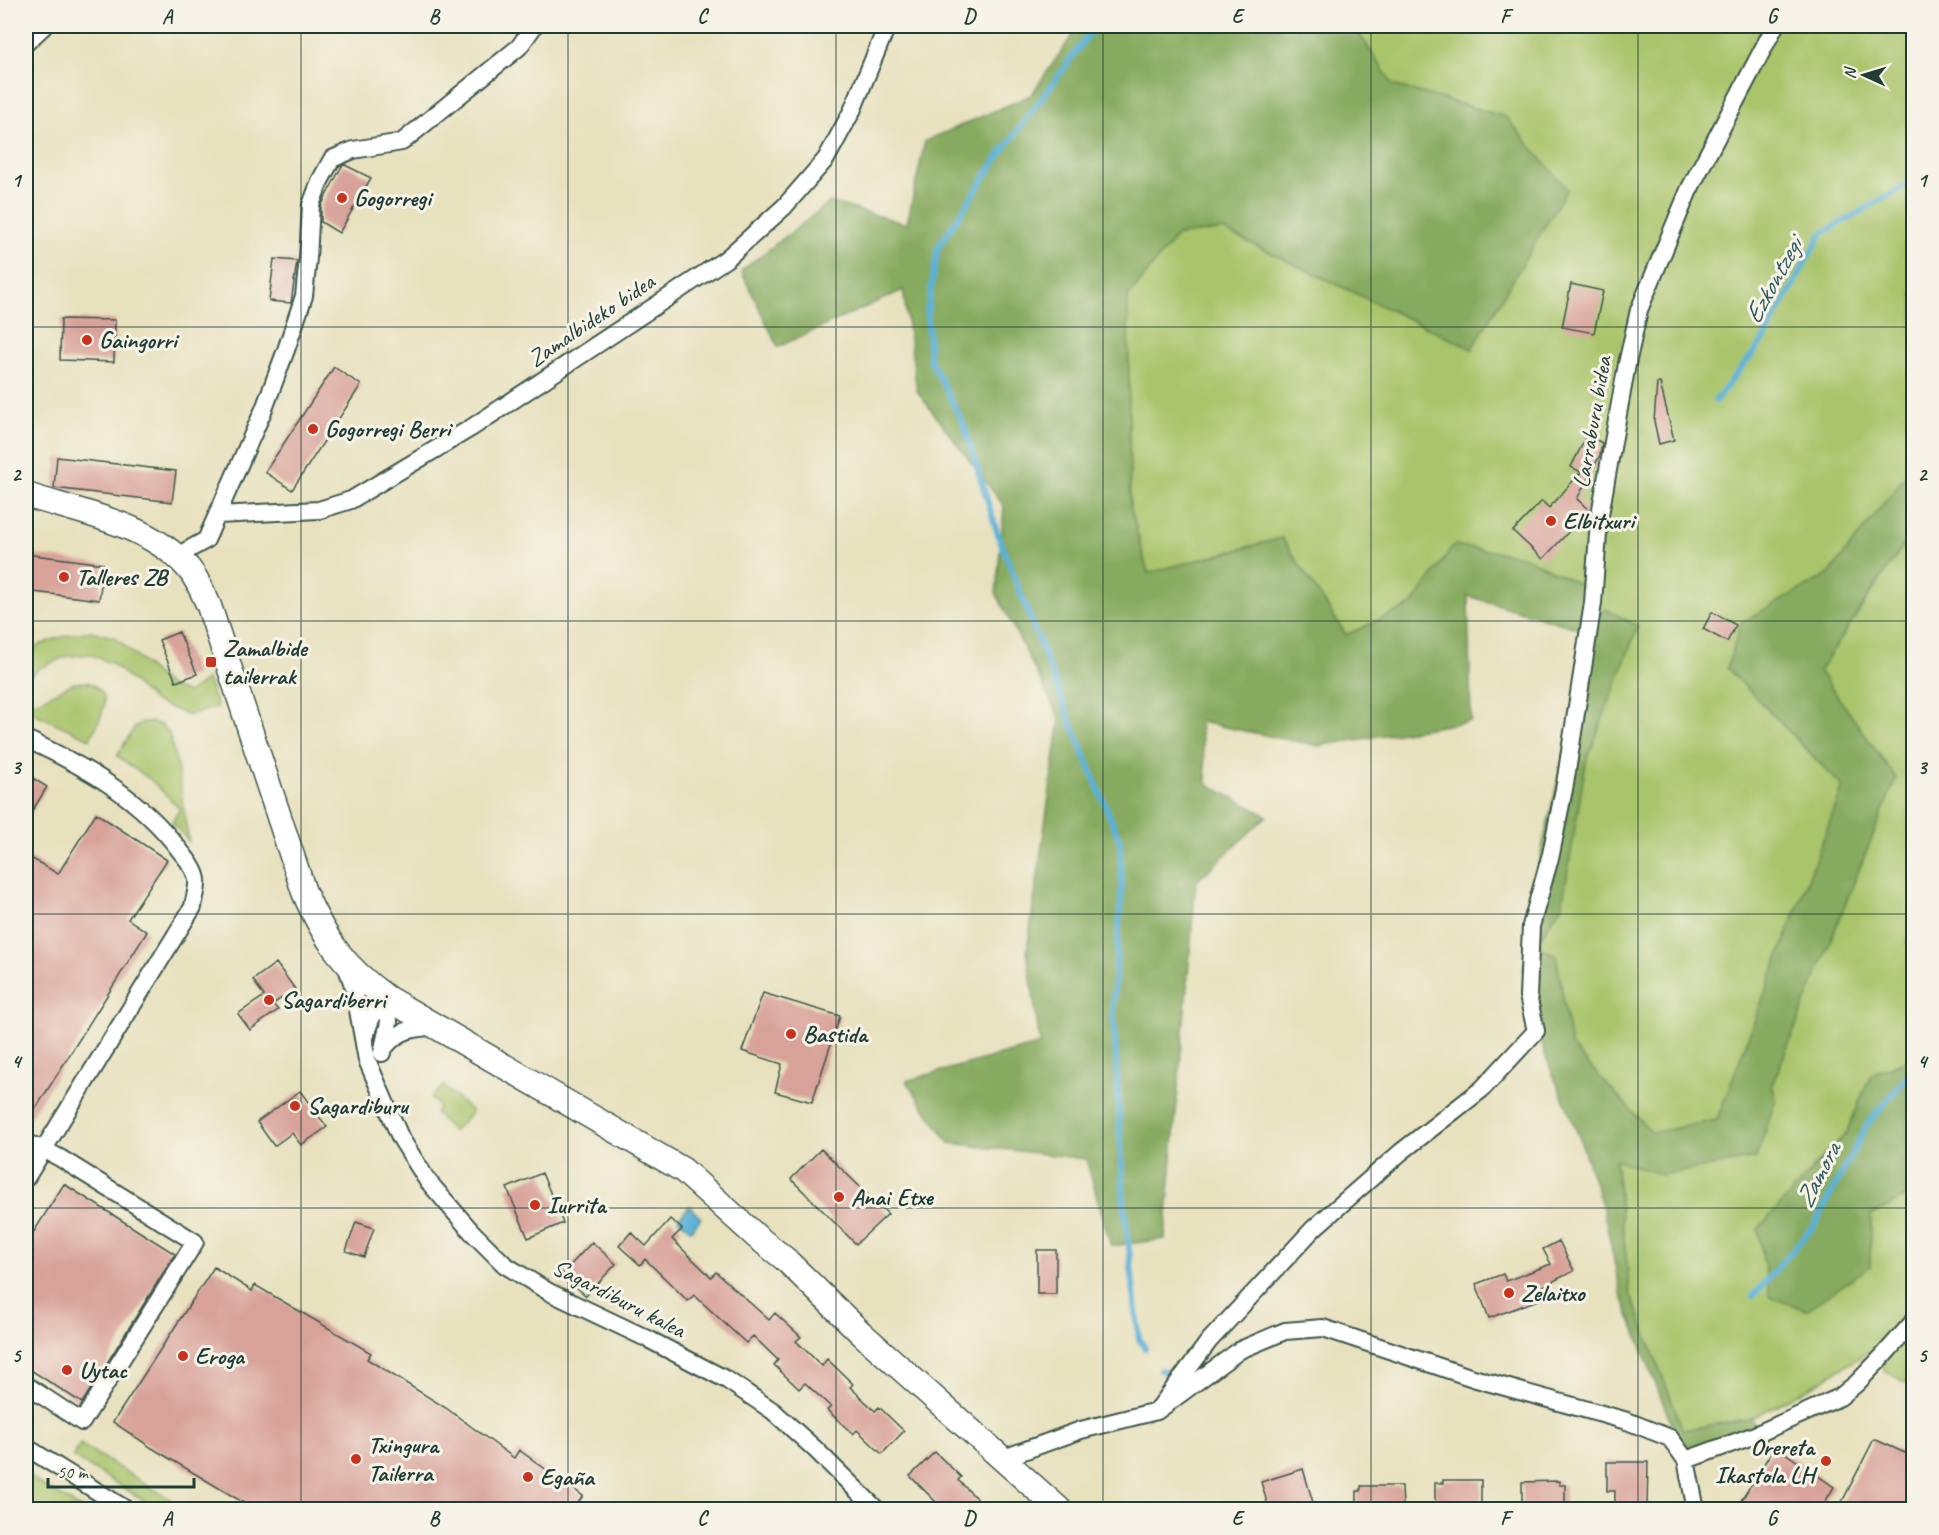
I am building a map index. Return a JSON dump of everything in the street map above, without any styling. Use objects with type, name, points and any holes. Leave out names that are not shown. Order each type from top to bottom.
[{"type":"street","points":[[26,43],[44,26]]},
{"type":"street","points":[[177,556],[206,540],[264,410],[304,296],[311,205],[332,159],[353,150],[402,142],[519,47],[534,26]]},
{"type":"street","name":"Zamalbideko bidea","points":[[218,515],[319,510],[351,500],[471,428],[726,259],[784,207],[826,159],[852,111],[887,26]]},
{"type":"street","name":"Larraburu bidea","points":[[1157,1411],[1209,1341],[1314,1228],[1401,1152],[1482,1089],[1536,1032],[1528,996],[1531,926],[1551,854],[1566,784],[1593,603],[1599,520],[1626,364],[1636,321],[1689,190],[1775,26]]},
{"type":"street","points":[[26,495],[136,531],[164,546],[177,556],[190,571],[209,606],[304,892],[325,936],[346,963],[365,982],[387,998],[683,1170],[757,1237],[785,1259],[861,1332],[1060,1509]]},
{"type":"street","points":[[26,739],[74,762],[135,802],[173,841],[189,862],[197,879],[193,907],[26,1178]]},
{"type":"street","name":"Sagardiburu kalea","points":[[346,963],[354,988],[370,1070],[400,1137],[427,1180],[471,1231],[506,1265],[549,1292],[727,1380],[773,1412],[877,1509]]},
{"type":"street","name":"Sagardiburu kalea","points":[[365,1050],[365,1039],[371,1017],[377,1006],[387,998]]},
{"type":"street","name":"Sagardiburu kalea","points":[[380,1091],[378,1069],[389,1022],[387,998]]},
{"type":"street","points":[[382,1053],[399,1034],[416,1028],[436,1026]]},
{"type":"street","points":[[26,1143],[43,1149],[195,1242],[82,1422],[26,1386]]},
{"type":"street","points":[[1686,1460],[1755,1435],[1840,1397],[1857,1383],[1914,1321]]},
{"type":"street","points":[[1004,1458],[1081,1430],[1157,1411],[1240,1350],[1285,1331],[1323,1328],[1473,1378],[1627,1421],[1670,1438],[1686,1460],[1696,1509]]},
{"type":"street","points":[[26,1447],[127,1509]]},
{"type":"green space","points":[[1079,26],[1354,26],[1393,85],[1506,117],[1567,189],[1472,349],[1223,230],[1177,235],[1128,297],[1130,506],[1148,573],[1282,538],[1346,635],[1412,605],[1454,545],[1522,556],[1590,589],[1580,629],[1468,596],[1471,721],[1318,746],[1200,722],[1207,784],[1267,816],[1196,882],[1165,1239],[1111,1246],[1086,1159],[949,1143],[906,1081],[1040,1044],[1027,951],[1060,719],[996,593],[1004,506],[917,391],[903,290],[778,347],[741,271],[830,202],[907,224],[925,141],[1031,95]]},
{"type":"green space","points":[[1354,26],[1913,26],[1913,466],[1829,574],[1742,622],[1727,668],[1843,787],[1717,1120],[1652,1133],[1571,1046],[1556,955],[1535,945],[1562,905],[1586,762],[1638,626],[1606,610],[1580,629],[1590,589],[1454,545],[1412,605],[1346,635],[1282,538],[1148,573],[1130,506],[1128,297],[1177,235],[1223,230],[1472,349],[1506,117],[1393,85]]},
{"type":"green space","points":[[1913,466],[1913,530],[1819,671],[1896,778],[1772,1085],[1776,1099],[1756,1158],[1662,1175],[1615,1159],[1630,1293],[1683,1430],[1752,1418],[1760,1434],[1684,1457],[1621,1294],[1603,1208],[1580,1139],[1545,1055],[1523,968],[1535,945],[1556,955],[1571,1046],[1652,1133],[1717,1120],[1843,787],[1727,668],[1742,622],[1829,574]]},
{"type":"green space","points":[[1913,531],[1914,933],[1906,942],[1913,950],[1913,1058],[1871,1074],[1847,1132],[1811,1169],[1870,1266],[1871,1215],[1913,1193],[1913,1387],[1886,1372],[1868,1352],[1809,1388],[1752,1418],[1683,1430],[1630,1293],[1615,1158],[1662,1175],[1776,1099],[1772,1085],[1896,778],[1819,671]]},
{"type":"green space","points":[[1606,609],[1638,626],[1586,762],[1562,905],[1535,945],[1534,882],[1596,617]]},
{"type":"green space","points":[[92,631],[116,638],[169,686],[188,693],[207,679],[217,707],[189,715],[155,702],[113,664],[89,654],[64,657],[40,668],[26,680],[26,652],[58,638]]},
{"type":"green space","points":[[87,682],[102,693],[104,700],[102,715],[90,739],[29,711],[26,717],[26,707],[74,683]]},
{"type":"green space","points":[[143,722],[161,725],[169,733],[177,765],[189,842],[172,822],[180,809],[152,781],[117,756],[134,728]]},
{"type":"green space","points":[[1913,1058],[1913,1193],[1871,1215],[1870,1266],[1807,1310],[1770,1297],[1758,1229],[1847,1132],[1871,1074]]},
{"type":"green space","points":[[444,1086],[472,1112],[453,1132],[435,1113],[439,1107],[431,1097]]},
{"type":"green space","points":[[80,1444],[186,1509],[158,1509],[73,1457]]},
{"type":"green space","points":[[26,1475],[82,1509],[26,1509]]},
{"type":"water","points":[[689,1206],[701,1218],[691,1230],[678,1219]]},
{"type":"building","name":"Gogorregi","points":[[345,165],[371,178],[339,233],[321,222],[321,207],[342,166]]},
{"type":"building","points":[[274,259],[297,261],[291,303],[269,301]]},
{"type":"building","points":[[1571,284],[1603,291],[1594,333],[1562,327]]},
{"type":"building","name":"Gaingorri","points":[[61,319],[115,320],[114,362],[60,360]]},
{"type":"building","name":"Gogorregi Berri","points":[[334,367],[361,385],[292,490],[265,472]]},
{"type":"building","points":[[1657,383],[1660,383],[1674,440],[1659,444],[1654,421]]},
{"type":"building","name":"Elbitxuri","points":[[1587,435],[1602,443],[1600,455],[1577,499],[1589,510],[1543,559],[1513,531],[1542,501],[1549,508],[1581,472],[1571,467]]},
{"type":"building","points":[[57,457],[176,471],[172,502],[54,488]]},
{"type":"building","name":"Talleres ZB","points":[[26,554],[104,564],[99,600],[26,591]]},
{"type":"building","points":[[1712,612],[1736,625],[1727,642],[1703,629]]},
{"type":"building","points":[[179,632],[197,674],[176,682],[159,640]]},
{"type":"building","points":[[26,774],[47,787],[26,821]]},
{"type":"building","points":[[96,813],[167,860],[128,919],[147,932],[26,1124],[26,855],[58,874]]},
{"type":"building","name":"Sagardiberri","points":[[276,963],[295,989],[273,1004],[278,1010],[250,1030],[238,1014],[264,996],[253,980]]},
{"type":"building","name":"Bastida","points":[[763,993],[840,1016],[812,1102],[775,1092],[782,1064],[742,1051]]},
{"type":"building","name":"Sagardiburu","points":[[300,1091],[327,1127],[301,1145],[292,1133],[274,1146],[257,1122]]},
{"type":"building","name":"Anai Etxe","points":[[821,1149],[888,1214],[856,1244],[791,1179]]},
{"type":"building","name":"Iurrita","points":[[542,1173],[563,1223],[528,1238],[507,1188]]},
{"type":"building","points":[[64,1184],[175,1254],[82,1403],[26,1367],[26,1244]]},
{"type":"building","points":[[670,1219],[682,1229],[672,1239],[711,1277],[716,1272],[769,1320],[775,1313],[801,1337],[796,1341],[822,1366],[827,1359],[853,1384],[850,1387],[875,1411],[879,1407],[904,1431],[882,1454],[857,1430],[853,1434],[827,1410],[831,1407],[805,1383],[799,1389],[774,1365],[778,1360],[753,1336],[746,1343],[694,1295],[688,1301],[645,1259],[640,1265],[619,1246],[631,1232],[646,1246]]},
{"type":"building","points":[[356,1222],[374,1228],[364,1257],[346,1251]]},
{"type":"building","name":"Zelaitxo","points":[[1559,1241],[1574,1271],[1537,1289],[1541,1299],[1489,1318],[1476,1284],[1503,1274],[1506,1281],[1551,1264],[1543,1249]]},
{"type":"building","points":[[592,1242],[616,1264],[586,1296],[562,1274]]},
{"type":"building","points":[[1037,1250],[1056,1250],[1056,1294],[1037,1294]]},
{"type":"building","points":[[214,1267],[252,1291],[255,1285],[371,1353],[367,1359],[446,1408],[514,1458],[519,1450],[583,1496],[573,1509],[254,1509],[152,1448],[113,1422]]},
{"type":"building","points":[[1874,1439],[1914,1457],[1914,1489],[1903,1509],[1852,1509],[1841,1504]]},
{"type":"building","points":[[1775,1446],[1834,1487],[1821,1509],[1736,1509]]},
{"type":"building","points":[[935,1452],[961,1477],[958,1480],[987,1509],[927,1509],[936,1502],[910,1476]]},
{"type":"building","points":[[1607,1462],[1648,1462],[1647,1509],[1615,1509],[1615,1491],[1607,1491]]},
{"type":"building","points":[[1303,1469],[1315,1509],[1269,1509],[1261,1482]]},
{"type":"building","points":[[1443,1480],[1481,1480],[1481,1509],[1435,1509],[1435,1483],[1443,1483]]},
{"type":"building","points":[[1559,1481],[1559,1485],[1565,1485],[1565,1509],[1522,1509],[1522,1482]]},
{"type":"building","points":[[1361,1486],[1402,1486],[1403,1509],[1357,1509],[1357,1491],[1361,1491]]},
{"type":"waterway","points":[[1095,26],[999,156],[938,247],[927,313],[930,359],[964,425],[999,538],[1120,841],[1122,887],[1113,1004],[1124,1202],[1139,1339],[1145,1348]]},
{"type":"waterway","name":"Ezkontzegi","points":[[1715,401],[1762,342],[1821,234],[1914,181]]},
{"type":"waterway","name":"Zamora","points":[[1753,1296],[1816,1223],[1866,1126],[1914,1069]]},
{"type":"waterway","points":[[1160,1370],[1181,1376]]},
{"type":"place","name":"Gogorregi","points":[[342,198]]},
{"type":"place","name":"Gaingorri","points":[[87,340]]},
{"type":"place","name":"Gogorregi Berri","points":[[313,429]]},
{"type":"place","name":"Elbitxuri","points":[[1551,521]]},
{"type":"place","name":"Talleres ZB","points":[[64,577]]},
{"type":"place","name":"Zamalbide tailerrak","points":[[211,662]]},
{"type":"place","name":"Sagardiberri","points":[[269,1000]]},
{"type":"place","name":"Bastida","points":[[791,1034]]},
{"type":"place","name":"Sagardiburu","points":[[295,1106]]},
{"type":"place","name":"Anai Etxe","points":[[839,1197]]},
{"type":"place","name":"Iurrita","points":[[535,1205]]},
{"type":"place","name":"Zelaitxo","points":[[1509,1293]]},
{"type":"place","name":"Eroga","points":[[183,1356]]},
{"type":"place","name":"Uytac","points":[[67,1370]]},
{"type":"place","name":"Txingura Tailerra","points":[[356,1459]]},
{"type":"place","name":"Orereta Ikastola LH","points":[[1826,1461]]},
{"type":"place","name":"Egaña","points":[[528,1477]]}]
